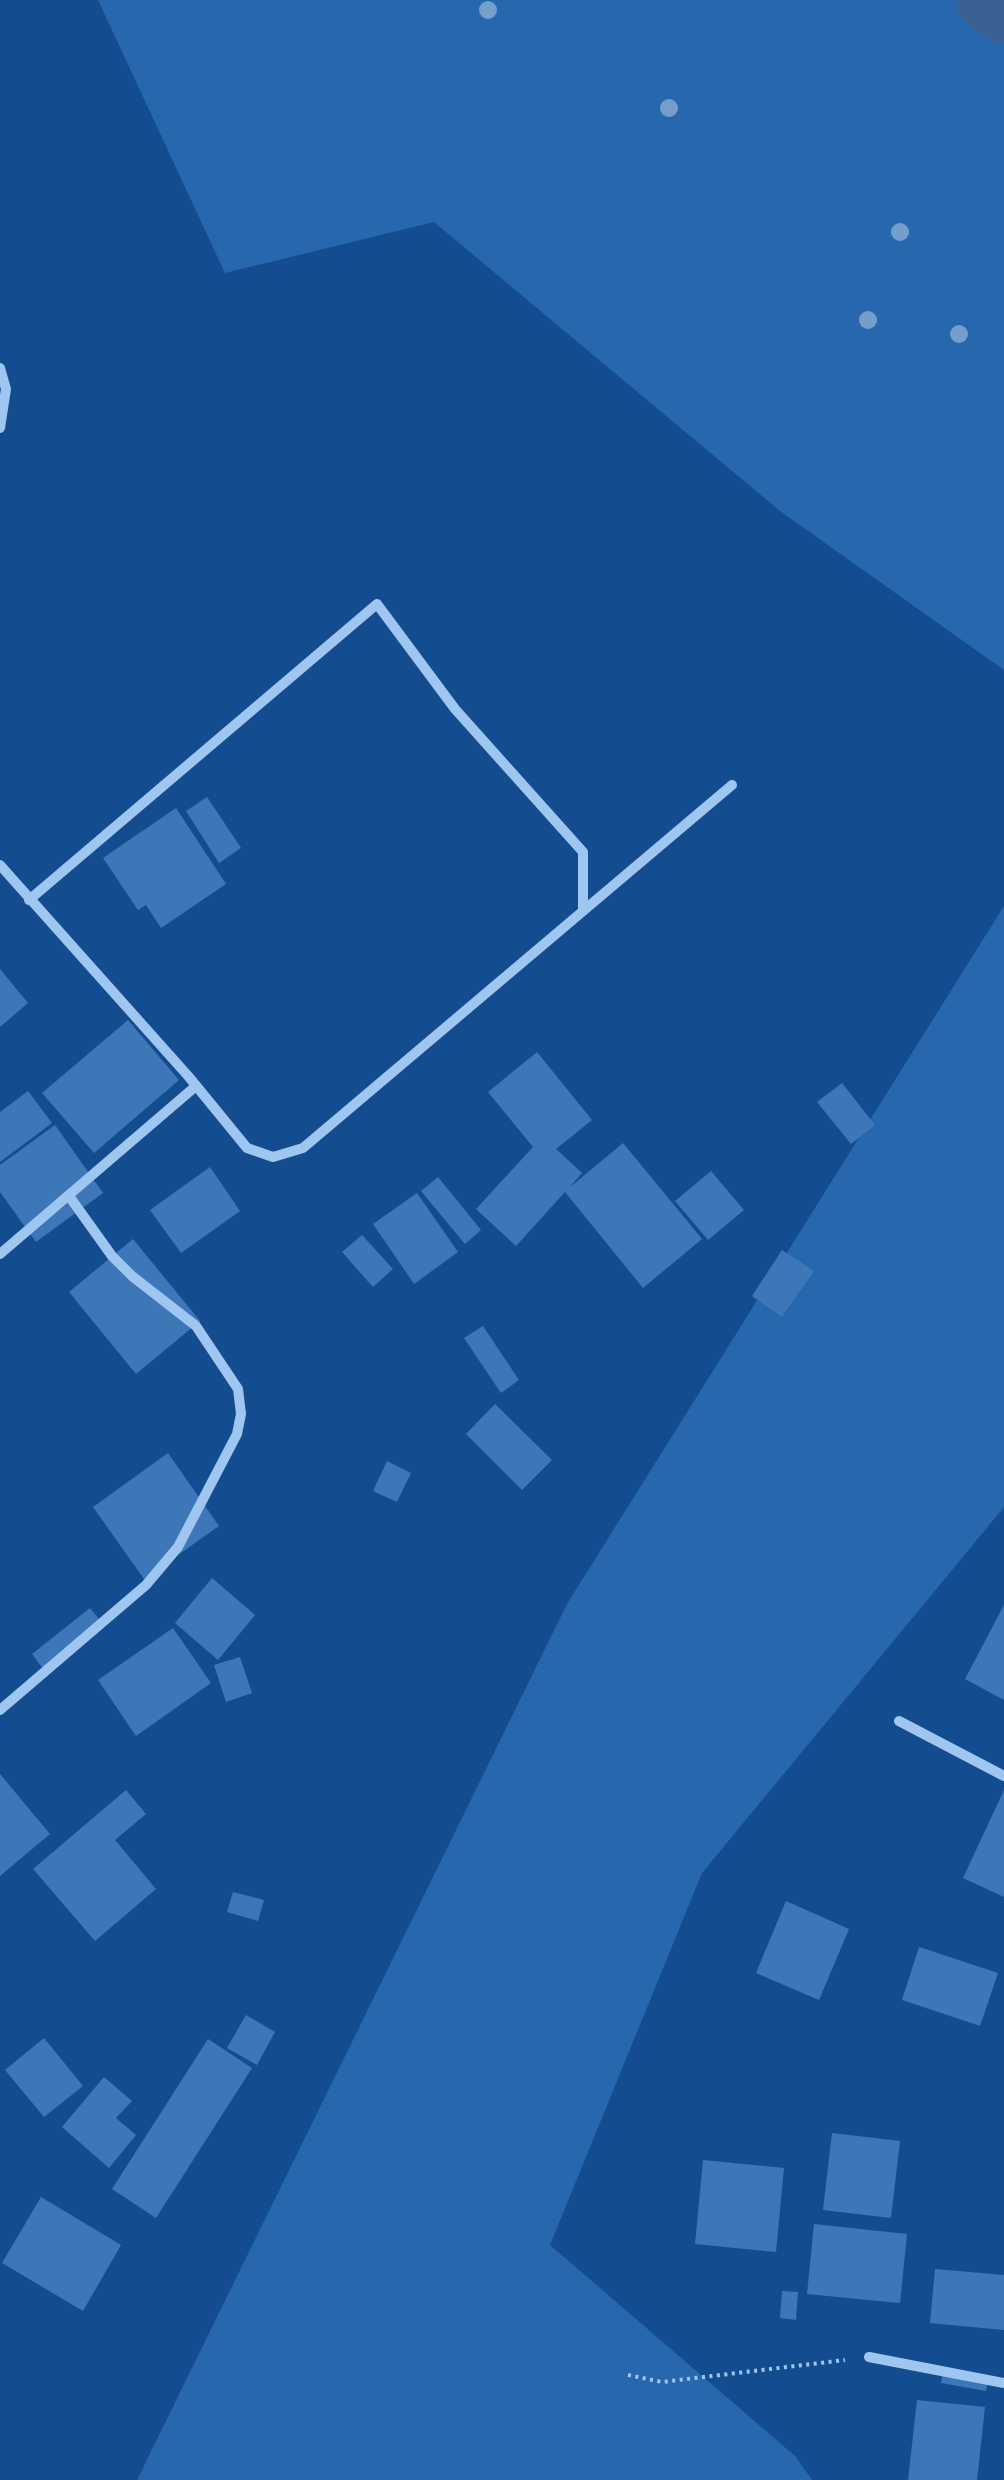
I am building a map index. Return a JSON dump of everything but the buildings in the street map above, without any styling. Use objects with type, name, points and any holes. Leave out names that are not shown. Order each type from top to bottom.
[{"type":"street","points":[[0,368],[6,388],[0,428]]},
{"type":"street","points":[[29,900],[377,604],[455,709],[583,852],[583,911]]},
{"type":"street","points":[[0,865],[248,1148],[273,1157],[303,1148],[732,785]]},
{"type":"street","points":[[0,1254],[196,1086]]},
{"type":"street","points":[[0,1710],[146,1585],[178,1547],[237,1434],[241,1414],[238,1389],[196,1326],[132,1276],[112,1256],[69,1196]]},
{"type":"street","points":[[899,1721],[1004,1776]]},
{"type":"street","points":[[869,2357],[1004,2383]]},
{"type":"path","points":[[628,2375],[662,2382],[869,2357]]},
{"type":"shaded area","points":[[98,0],[1004,0],[1004,670],[780,511],[434,222],[225,273]]},
{"type":"shaded area","points":[[1004,906],[1004,1507],[702,1873],[550,2245],[795,2456],[812,2480],[137,2480],[567,1604]]},
{"type":"waterway","points":[[990,0],[1004,10]]}]
